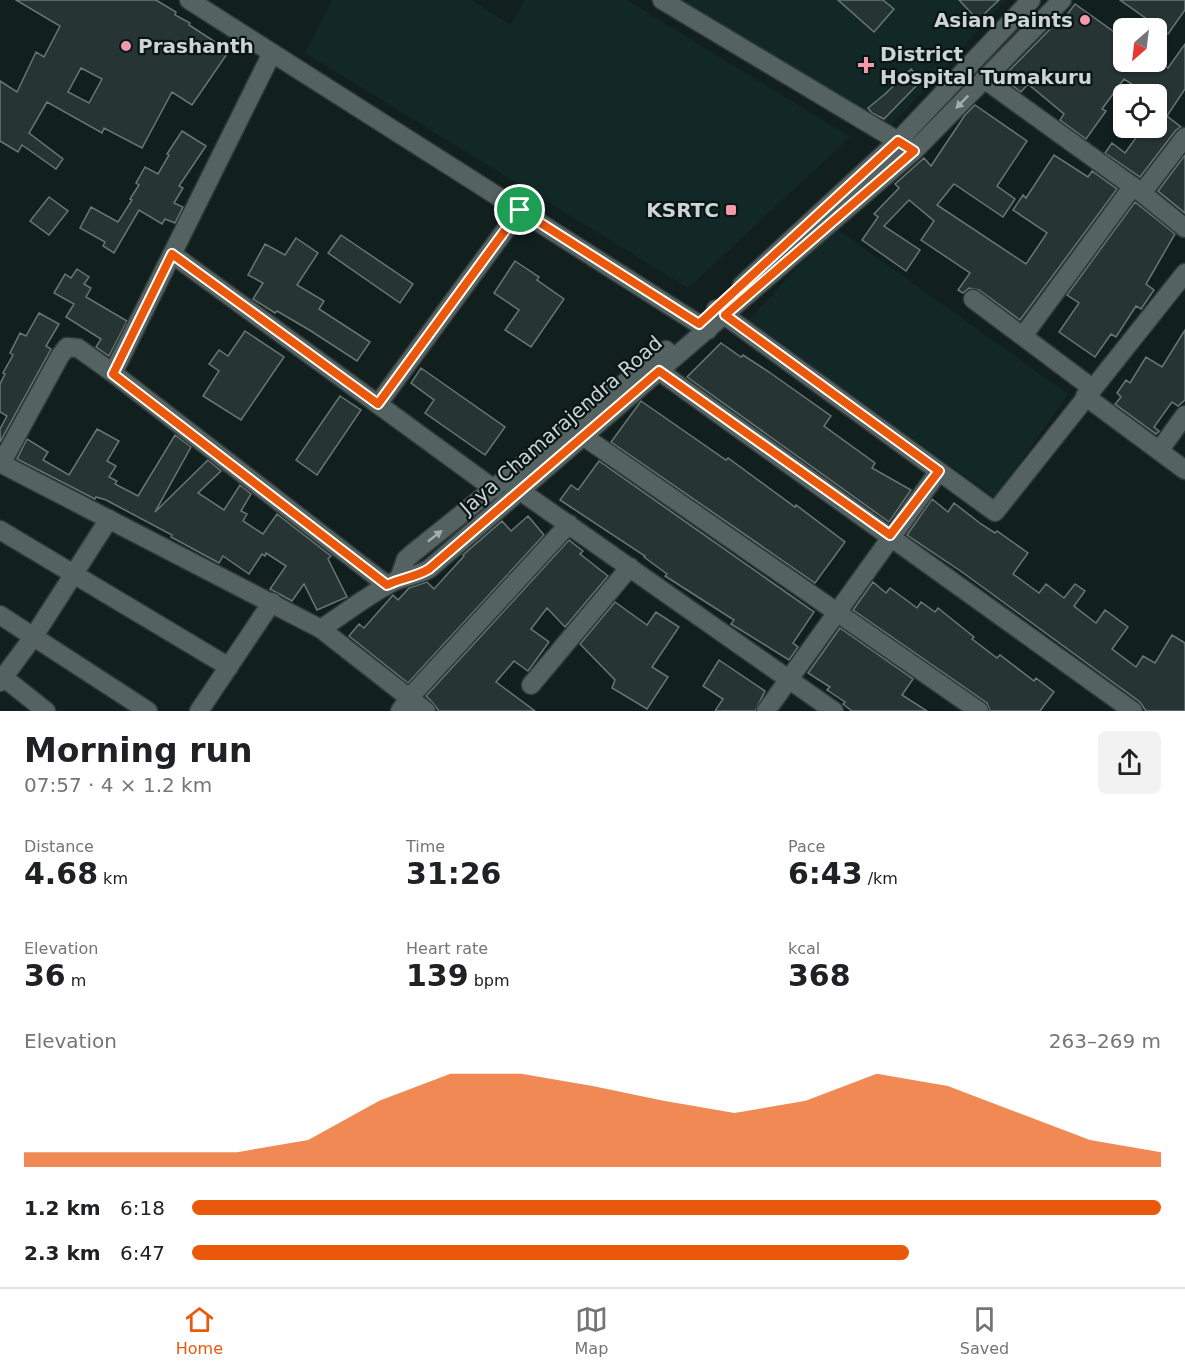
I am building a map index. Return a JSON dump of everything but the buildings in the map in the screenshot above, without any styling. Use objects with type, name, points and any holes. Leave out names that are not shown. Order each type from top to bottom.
[{"type":"street","points":[[189,0],[704,327]]},
{"type":"street","points":[[662,0],[914,151]]},
{"type":"street","name":"Jaya Chamarajendra Road","points":[[721,312],[898,141],[1031,0]]},
{"type":"street","name":"Jaya Chamarajendra Road","points":[[321,629],[393,582],[420,575],[429,569],[506,486],[704,327],[914,151],[1062,0]]},
{"type":"street","points":[[113,374],[272,53]]},
{"type":"street","points":[[984,79],[1137,190],[1185,228]]},
{"type":"street","points":[[1023,336],[1137,190],[1185,137]]},
{"type":"street","points":[[378,404],[520,210]]},
{"type":"street","points":[[172,254],[378,404],[569,524],[834,711]]},
{"type":"street","points":[[721,312],[995,512],[1088,392],[1185,273]]},
{"type":"street","points":[[973,299],[1023,336],[1185,470]]},
{"type":"street","points":[[393,582],[78,348],[67,347],[60,356],[0,464],[321,629],[405,704],[426,711]]},
{"type":"street","points":[[655,366],[1133,711]]},
{"type":"street","name":"Jaya Chamarajendra Road","points":[[506,486],[583,435],[655,366]]},
{"type":"street","points":[[1159,450],[1185,415]]},
{"type":"street","points":[[583,435],[979,711]]},
{"type":"street","points":[[765,711],[890,535],[939,471]]},
{"type":"street","points":[[46,711],[2,680],[34,636],[109,519]]},
{"type":"street","points":[[405,704],[569,524]]},
{"type":"street","points":[[0,530],[228,667]]},
{"type":"street","points":[[531,685],[630,567]]},
{"type":"street","points":[[199,711],[272,602]]},
{"type":"street","points":[[0,615],[148,711]]},
{"type":"shaded area","points":[[332,0],[471,0],[510,25],[525,0],[627,0],[850,137],[688,288],[305,53]]},
{"type":"shaded area","name":"District Hospital Tumakuru","points":[[682,0],[1006,0],[888,129]]},
{"type":"shaded area","points":[[834,227],[1068,394],[996,498],[748,321]]},
{"type":"place","name":"Asian Paints","points":[[1085,20]]},
{"type":"place","name":"Prashanth","points":[[126,46]]},
{"type":"place","name":"District Hospital Tumakuru","points":[[866,65]]},
{"type":"place","name":"KSRTC","points":[[731,210]]},
{"type":"route","points":[[898,141],[914,151],[725,315],[939,471],[890,535],[659,371],[429,569],[420,575],[399,579],[387,585],[113,374],[172,254],[378,404],[520,210],[699,324],[898,141]]}]
